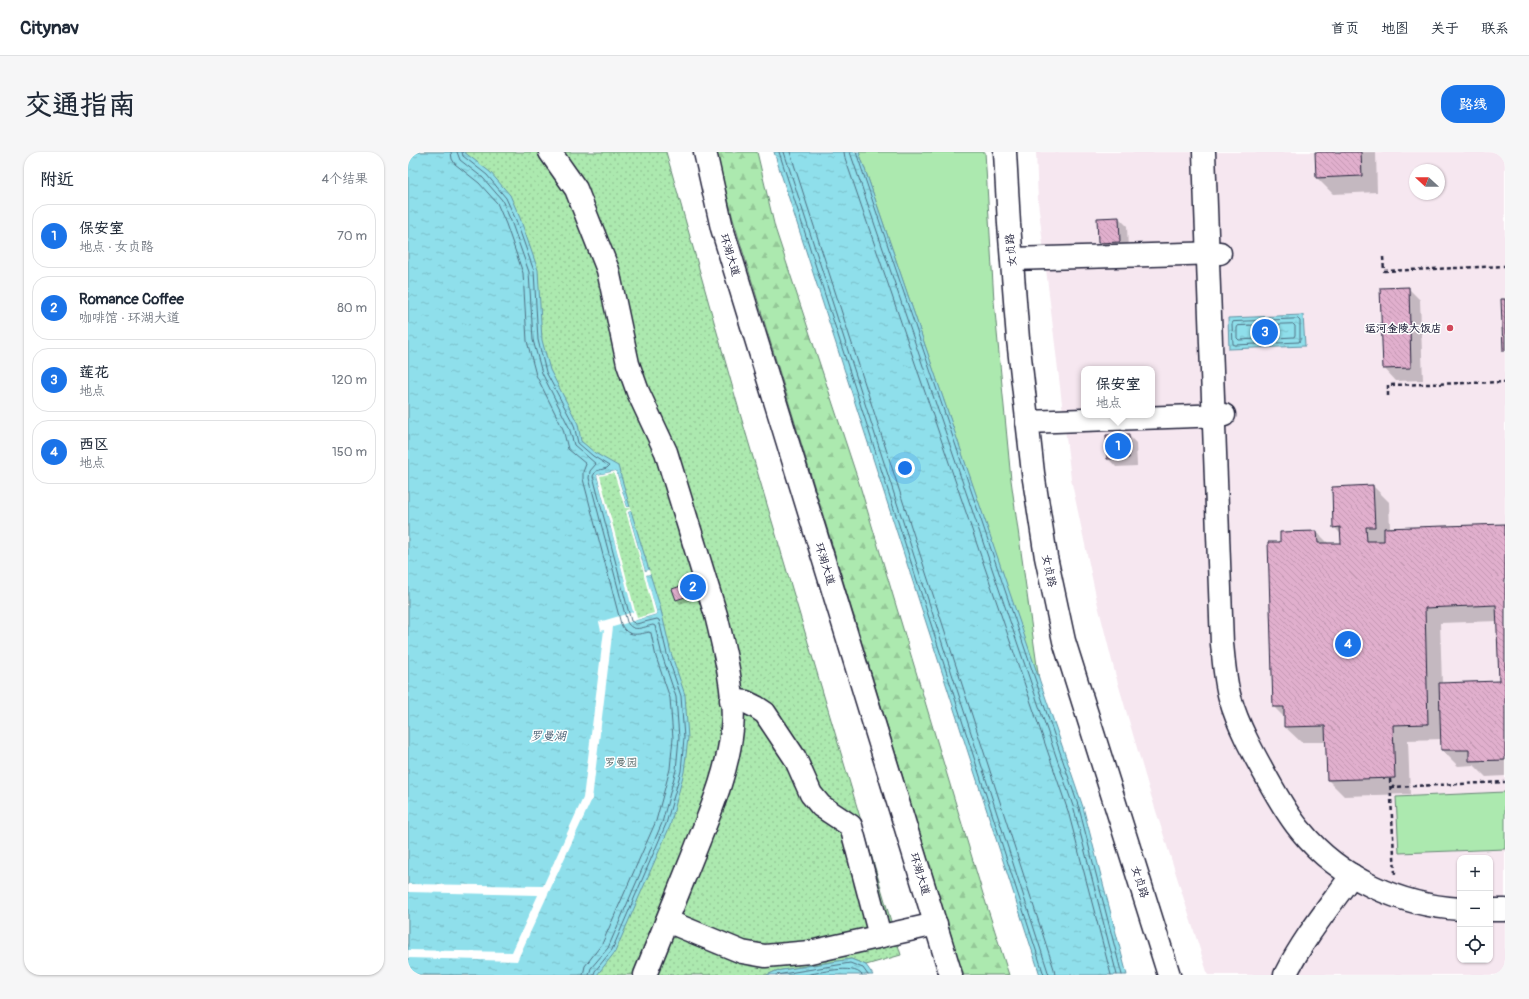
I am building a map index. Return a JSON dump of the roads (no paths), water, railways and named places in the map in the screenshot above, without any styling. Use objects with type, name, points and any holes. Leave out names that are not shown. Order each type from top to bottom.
[{"type":"main road","points":[[550,152],[576,188],[608,270],[628,364],[638,392],[666,452],[716,615],[732,700],[732,728],[726,762],[720,783],[713,805],[645,975]]},
{"type":"main road","name":"环湖大道","points":[[705,152],[722,228],[951,975]]},
{"type":"main road","name":"女贞路","points":[[1005,152],[1018,339],[1033,473],[1046,557],[1064,641],[1169,975]]},
{"type":"main road","points":[[1204,152],[1214,253],[1222,644],[1230,698],[1247,740],[1259,763],[1300,831],[1316,848],[1334,863],[1372,887],[1396,896],[1437,907],[1457,909]]},
{"type":"main road","points":[[1012,259],[1214,253]]},
{"type":"main road","points":[[1155,417],[1218,415]]},
{"type":"main road","points":[[1028,422],[1137,418]]},
{"type":"main road","points":[[732,700],[746,702],[765,713],[795,758],[811,794],[821,806],[851,826],[880,936]]},
{"type":"main road","points":[[1285,975],[1311,931],[1352,875]]},
{"type":"main road","points":[[1493,910],[1505,910]]},
{"type":"main road","points":[[667,921],[742,952],[765,956],[810,952],[936,924]]},
{"type":"water","name":"罗曼湖","points":[[408,152],[464,152],[490,172],[510,195],[520,218],[538,270],[542,340],[550,370],[578,424],[581,441],[595,453],[618,466],[630,507],[627,507],[616,471],[597,475],[636,620],[657,614],[645,575],[650,574],[660,606],[671,653],[685,695],[688,738],[684,772],[670,826],[615,952],[597,975],[408,975]]},
{"type":"water","points":[[774,152],[859,152],[1083,807],[1127,975],[1040,975]]},
{"type":"water","points":[[1303,315],[1305,346],[1229,349],[1228,318]]},
{"type":"water","points":[[631,511],[649,570],[645,571],[628,512]]},
{"type":"water","points":[[851,959],[866,965],[873,975],[767,975],[776,971]]},
{"type":"place","name":"运河金陵大饭店","points":[[1450,328]]},
{"type":"place","name":"莲花","points":[[1265,332]]},
{"type":"place","name":"保安室","points":[[1118,446]]},
{"type":"place","name":"Romance Coffee","points":[[693,587]]},
{"type":"place","name":"西区","points":[[1348,644]]},
{"type":"park label","name":"罗曼园","points":[[621,762]]}]
